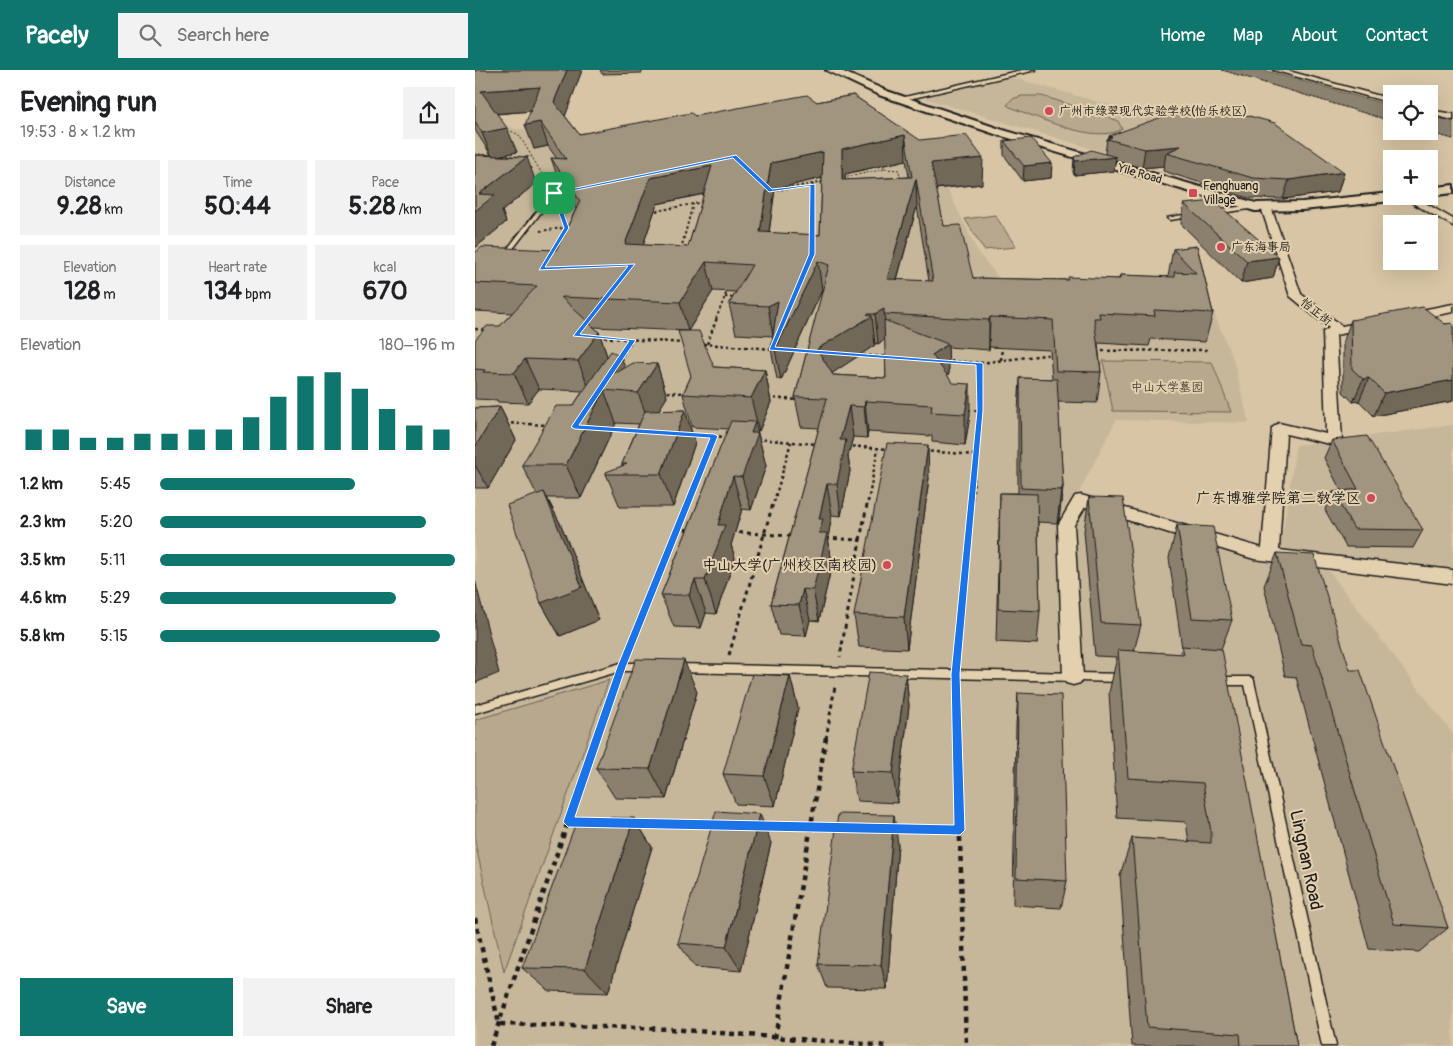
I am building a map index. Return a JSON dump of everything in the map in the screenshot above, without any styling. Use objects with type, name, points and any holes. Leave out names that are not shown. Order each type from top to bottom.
[{"type":"street","name":"Yile Road","points":[[831,70],[863,86],[999,132],[1261,207],[1383,198]]},
{"type":"street","points":[[900,99],[1032,70]]},
{"type":"street","points":[[1277,70],[1383,99]]},
{"type":"street","points":[[1438,114],[1453,116]]},
{"type":"street","points":[[1438,191],[1453,189]]},
{"type":"street","points":[[1420,205],[1453,223]]},
{"type":"street","name":"怡正街","points":[[1261,207],[1296,296],[1339,330]]},
{"type":"street","points":[[1270,555],[1279,428],[1335,440],[1329,332],[1453,308]]},
{"type":"street","points":[[1073,677],[1066,525],[1081,500],[1254,553],[1453,577]]},
{"type":"lane","points":[[496,266],[554,193]]},
{"type":"lane","points":[[1208,213],[1261,207]]},
{"type":"lane","points":[[1170,218],[1198,214]]},
{"type":"lane","points":[[475,709],[621,667],[1132,679]]},
{"type":"lane","name":"Lingnan Road","points":[[1210,680],[1249,681],[1329,1046]]},
{"type":"path","points":[[1222,70],[1383,119]]},
{"type":"path","points":[[500,128],[508,128],[519,135],[554,193],[567,228]]},
{"type":"path","points":[[1438,135],[1453,139]]},
{"type":"path","points":[[475,154],[532,157]]},
{"type":"path","points":[[878,163],[885,169]]},
{"type":"path","points":[[840,178],[885,169],[899,170],[901,190]]},
{"type":"path","points":[[771,191],[831,180]]},
{"type":"path","points":[[812,246],[813,184]]},
{"type":"path","points":[[645,213],[703,202]]},
{"type":"path","points":[[680,252],[693,204]]},
{"type":"path","points":[[522,234],[577,226]]},
{"type":"path","points":[[546,260],[567,228]]},
{"type":"path","points":[[707,344],[731,282]]},
{"type":"path","points":[[725,297],[744,298]]},
{"type":"path","points":[[475,329],[493,330]]},
{"type":"path","points":[[595,337],[688,343]]},
{"type":"path","points":[[617,364],[633,340]]},
{"type":"path","points":[[771,349],[774,341]]},
{"type":"path","points":[[1001,360],[1002,342]]},
{"type":"path","points":[[697,344],[781,350]]},
{"type":"path","points":[[791,350],[821,352]]},
{"type":"path","points":[[1093,351],[1208,350]]},
{"type":"path","points":[[850,354],[890,357]]},
{"type":"path","points":[[940,360],[980,363],[1057,354]]},
{"type":"path","points":[[966,1046],[955,674],[980,411],[980,363]]},
{"type":"path","points":[[661,392],[690,393]]},
{"type":"path","points":[[760,398],[800,400]]},
{"type":"path","points":[[960,410],[980,411]]},
{"type":"path","points":[[505,423],[555,426]]},
{"type":"path","points":[[603,429],[640,432]]},
{"type":"path","points":[[686,434],[733,438]]},
{"type":"path","points":[[491,1046],[621,667],[714,436]]},
{"type":"path","points":[[753,439],[820,444]]},
{"type":"path","points":[[725,669],[791,442]]},
{"type":"path","points":[[839,445],[897,450]]},
{"type":"path","points":[[775,1038],[860,540],[878,448]]},
{"type":"path","points":[[917,451],[975,455]]},
{"type":"path","points":[[677,529],[696,530]]},
{"type":"path","points":[[726,532],[793,536]]},
{"type":"path","points":[[822,537],[860,540]]},
{"type":"path","points":[[568,822],[578,822]]},
{"type":"path","points":[[626,823],[723,825]]},
{"type":"path","points":[[753,826],[841,827]]},
{"type":"path","points":[[890,828],[960,830]]},
{"type":"path","points":[[475,918],[499,1024]]},
{"type":"path","points":[[499,1024],[670,1029],[889,1046]]},
{"type":"shaded area","points":[[1222,70],[1263,70],[1383,104],[1383,119]]},
{"type":"shaded area","name":"广州市绿翠现代实验学校(怡乐校区)","points":[[1010,77],[1177,124],[1103,152],[924,98]]},
{"type":"shaded area","name":"中山大学(广州校区南校园)","points":[[475,94],[485,119],[515,129],[658,137],[933,159],[979,254],[1018,300],[1207,297],[1233,359],[1249,423],[1116,420],[1074,502],[1224,551],[1329,571],[1453,734],[1453,1046],[475,1046]]},
{"type":"shaded area","points":[[1438,118],[1453,121],[1453,139],[1438,135]]},
{"type":"shaded area","name":"广东博雅学院第二教学区","points":[[1453,425],[1453,569],[1280,550],[1296,445]]},
{"type":"green space","points":[[1022,96],[1042,96],[1106,116],[1118,121],[1122,129],[1111,133],[1082,132],[1050,123],[1007,105],[1012,99]]},
{"type":"green space","points":[[995,215],[1016,247],[984,250],[965,219]]},
{"type":"green space","name":"中山大学墓园","points":[[1103,361],[1212,362],[1231,412],[1113,411]]},
{"type":"green space","points":[[609,680],[504,972],[475,842],[475,720]]},
{"type":"building","points":[[475,70],[567,70],[554,102],[579,134],[691,113],[695,116],[807,95],[817,102],[853,95],[920,140],[966,135],[983,158],[931,163],[944,226],[960,225],[973,278],[1068,280],[1068,277],[1120,279],[1120,275],[1175,277],[1174,272],[1196,273],[1173,249],[1197,246],[1213,313],[1154,310],[1155,316],[1099,313],[1100,318],[1094,318],[1101,372],[1056,371],[1053,320],[990,317],[989,320],[884,314],[884,309],[875,314],[867,314],[872,316],[817,349],[833,375],[886,378],[884,320],[948,344],[932,355],[953,383],[970,384],[965,414],[931,412],[932,405],[865,401],[864,407],[849,406],[840,440],[846,440],[837,484],[827,484],[819,519],[823,519],[819,533],[827,533],[813,590],[803,589],[799,605],[771,604],[827,398],[795,397],[829,265],[818,261],[775,350],[771,349],[778,301],[768,306],[729,304],[752,265],[706,262],[680,302],[561,297],[599,332],[578,361],[525,359],[514,373],[483,372],[485,370],[475,369],[475,340],[487,326],[500,326],[537,286],[475,283],[475,253],[482,247],[556,250],[580,201],[551,158],[566,159],[540,122],[525,125],[540,87],[481,91],[507,128],[482,133],[475,121]],"holes":[[[905,135],[912,177],[842,180],[842,149]],[[823,152],[820,235],[760,232],[771,163]],[[712,166],[688,247],[625,244],[650,178]],[[916,179],[933,281],[887,279]]]},
{"type":"building","points":[[1184,109],[1213,117],[1231,111],[1275,123],[1344,172],[1289,180],[1253,178],[1166,153],[1181,146],[1145,149],[1107,139],[1112,137],[1109,136]]},
{"type":"building","points":[[1031,138],[1052,163],[1024,166],[1004,141]]},
{"type":"building","points":[[1091,150],[1116,157],[1075,161],[1074,157]]},
{"type":"building","points":[[475,155],[527,157],[479,194],[495,195],[475,211]]},
{"type":"building","points":[[1214,201],[1279,257],[1247,261],[1184,204]]},
{"type":"building","points":[[1423,307],[1445,324],[1453,324],[1453,380],[1384,393],[1369,378],[1363,379],[1352,369],[1351,320]]},
{"type":"building","points":[[678,331],[699,331],[714,367],[765,370],[751,398],[683,394],[691,376]]},
{"type":"building","points":[[611,351],[621,356],[613,372],[618,372],[633,363],[657,364],[638,393],[604,390],[566,465],[522,465],[556,406],[573,406]]},
{"type":"building","points":[[1020,378],[1057,379],[1063,486],[1061,490],[1021,488]]},
{"type":"building","points":[[500,407],[475,447],[475,408]]},
{"type":"building","points":[[685,410],[661,474],[606,474],[606,472],[627,464],[622,464],[645,411]]},
{"type":"building","points":[[731,421],[755,422],[751,433],[758,433],[742,477],[733,476],[718,525],[725,525],[705,580],[695,580],[689,595],[661,595]]},
{"type":"building","points":[[1367,436],[1423,530],[1354,529],[1333,492],[1358,489],[1332,440]]},
{"type":"building","points":[[887,443],[928,445],[904,617],[854,615]]},
{"type":"building","points":[[544,492],[582,587],[541,603],[507,505]]},
{"type":"building","points":[[1000,493],[1037,494],[1040,611],[998,609]]},
{"type":"building","points":[[1089,497],[1123,498],[1141,625],[1101,623]]},
{"type":"building","points":[[1177,525],[1213,527],[1232,620],[1192,618]]},
{"type":"building","points":[[1277,553],[1314,555],[1350,670],[1360,670],[1448,928],[1394,924],[1312,645],[1301,644]]},
{"type":"building","points":[[1182,646],[1222,649],[1297,1046],[1241,1046],[1240,1034],[1147,1027],[1132,838],[1211,843],[1211,832],[1203,783],[1128,778],[1118,650],[1184,654]]},
{"type":"building","points":[[636,659],[684,660],[650,769],[596,768]]},
{"type":"building","points":[[869,672],[906,674],[893,773],[851,771]]},
{"type":"building","points":[[752,674],[790,676],[764,776],[723,774]]},
{"type":"building","points":[[1018,693],[1061,695],[1067,881],[1016,878]]},
{"type":"building","points":[[716,811],[760,814],[726,947],[678,943]]},
{"type":"building","points":[[838,814],[894,815],[881,965],[818,964]]},
{"type":"building","points":[[578,817],[634,818],[585,969],[522,968]]},
{"type":"place","name":"广州市绿翠现代实验学校(怡乐校区)","points":[[1049,111]]},
{"type":"place","name":"Fenghuang Village","points":[[1193,193]]},
{"type":"place","name":"广东海事局","points":[[1221,247]]},
{"type":"place","name":"广东博雅学院第二教学区","points":[[1371,498]]},
{"type":"place","name":"中山大学(广州校区南校园)","points":[[887,565]]},
{"type":"route","points":[[734,156],[771,191],[813,184],[812,254],[771,349],[980,363],[980,411],[955,674],[960,830],[568,822],[621,667],[714,436],[575,427],[633,340],[575,336],[633,264],[541,268],[567,228],[554,193],[734,156]]}]
